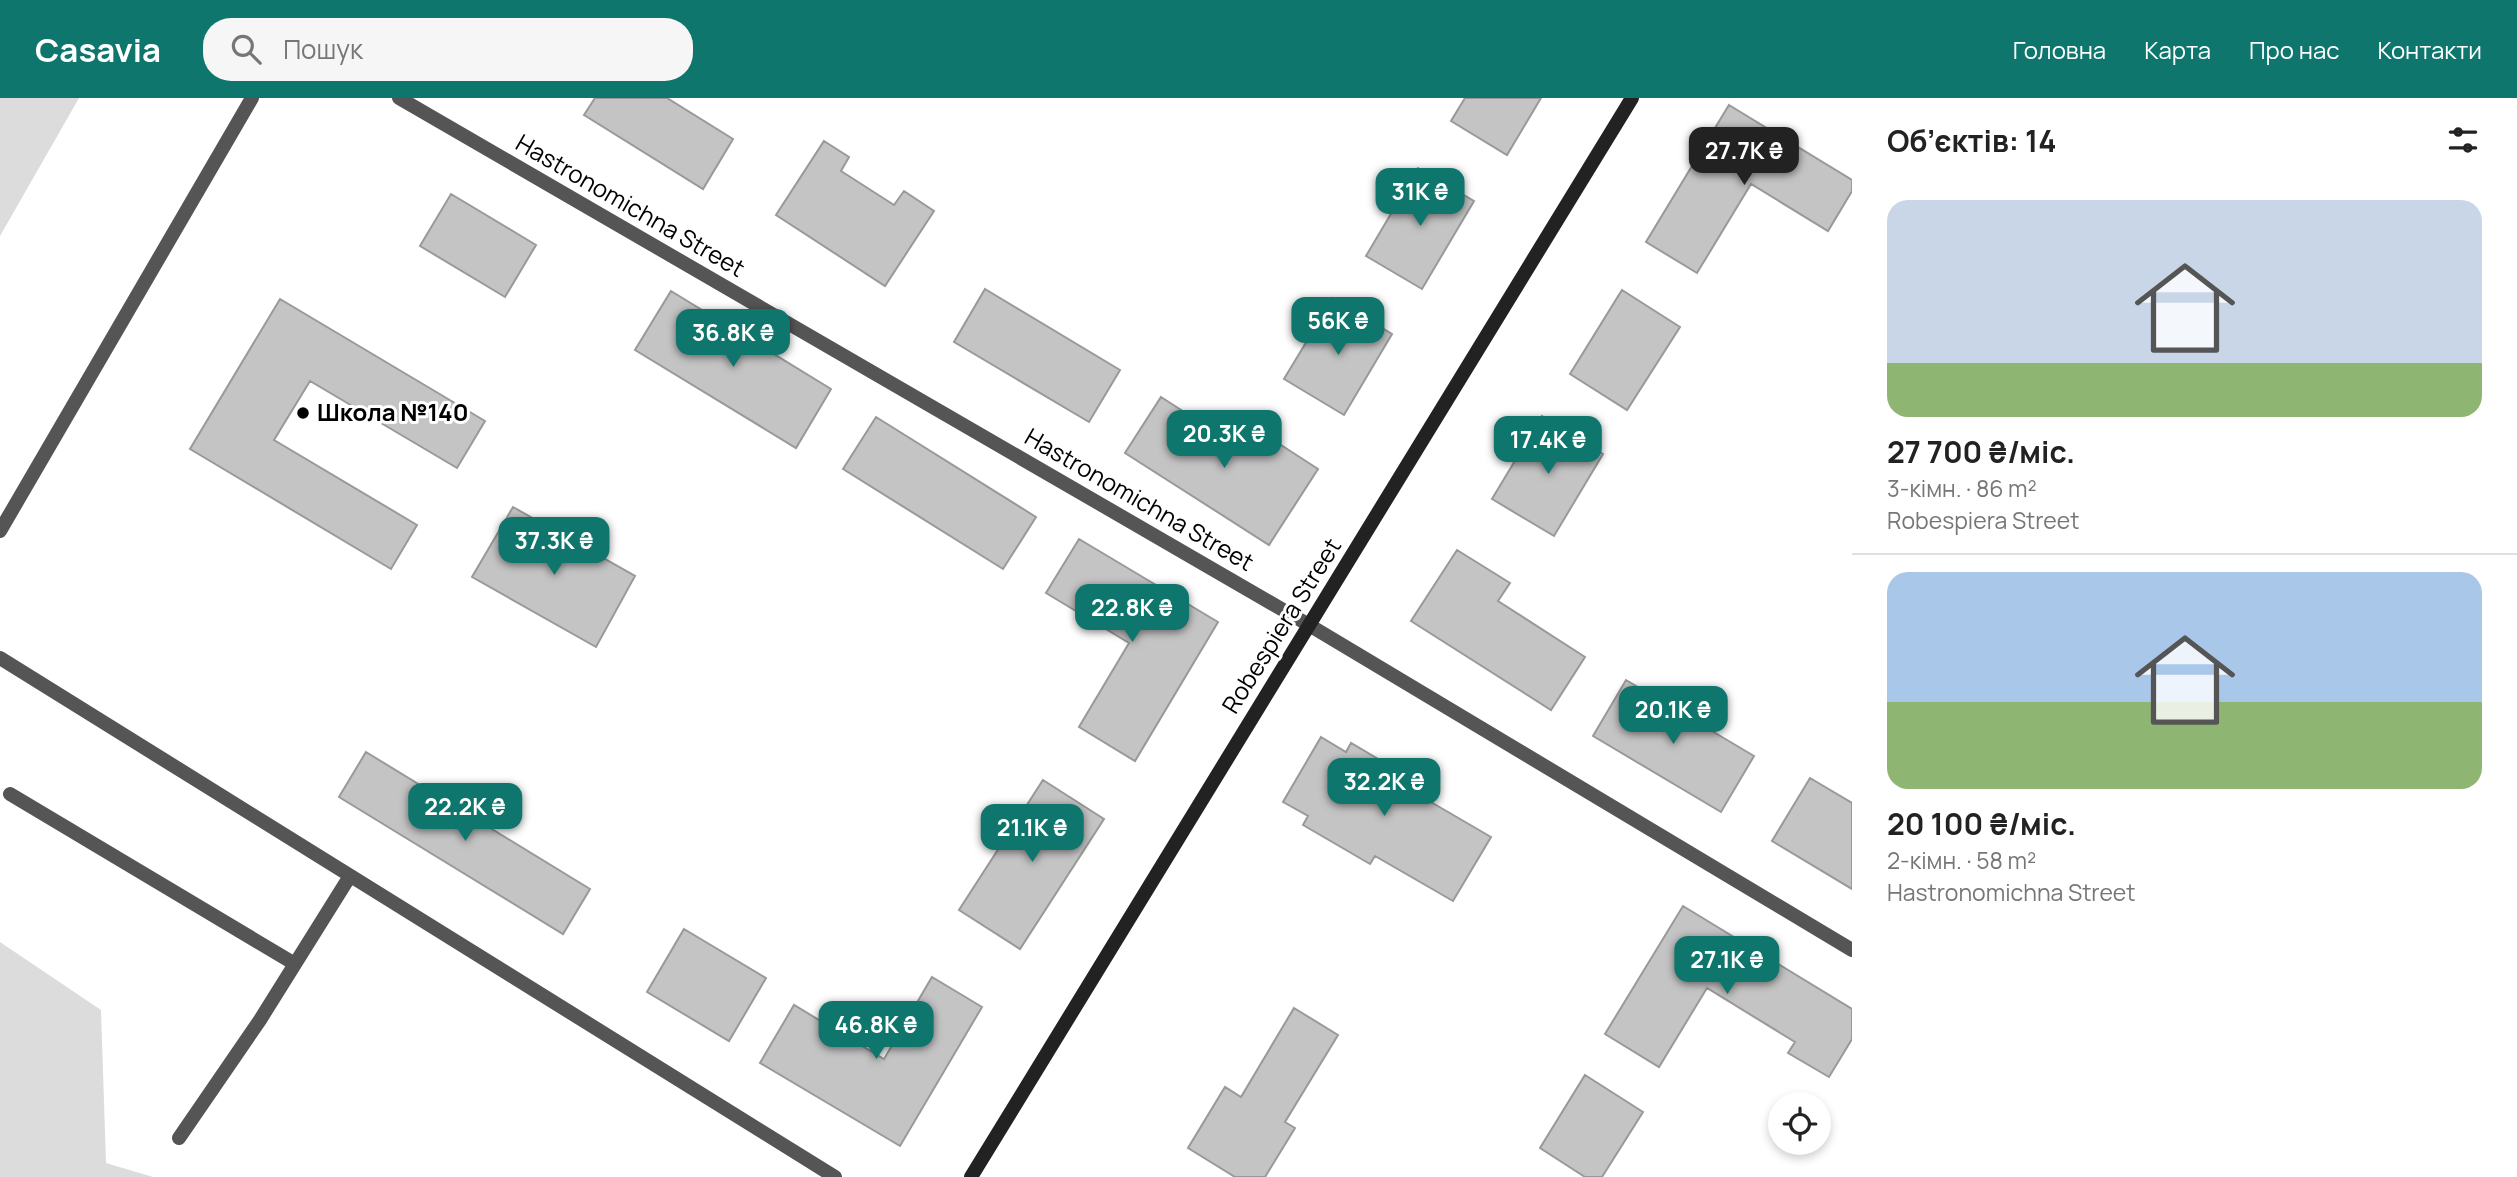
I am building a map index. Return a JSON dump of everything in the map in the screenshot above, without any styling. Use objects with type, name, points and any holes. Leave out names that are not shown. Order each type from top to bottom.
[{"type":"street","points":[[0,531],[252,98]]},
{"type":"street","name":"Hastronomichna Street","points":[[399,98],[1309,625],[1852,950]]},
{"type":"street","name":"Robespiera Street","points":[[971,1177],[1632,98]]},
{"type":"street","points":[[0,658],[835,1177]]},
{"type":"street","points":[[10,794],[295,964]]},
{"type":"street","points":[[179,1138],[260,1020],[350,876]]},
{"type":"shaded area","points":[[0,98],[79,98],[0,236]]},
{"type":"shaded area","points":[[0,942],[101,1010],[106,1163],[153,1177],[0,1177]]},
{"type":"building","points":[[595,98],[667,98],[733,139],[703,189],[584,115]]},
{"type":"building","points":[[1465,98],[1541,98],[1507,155],[1451,121]]},
{"type":"building","points":[[1729,105],[1852,180],[1852,191],[1828,231],[1751,184],[1697,273],[1646,242]]},
{"type":"building","points":[[824,141],[849,157],[841,171],[894,205],[904,191],[934,211],[885,286],[776,215]]},
{"type":"building","points":[[1418,168],[1474,201],[1422,289],[1366,256]]},
{"type":"building","points":[[451,194],[536,245],[505,297],[420,246]]},
{"type":"building","points":[[985,289],[1120,370],[1089,422],[954,342]]},
{"type":"building","points":[[1622,290],[1680,327],[1627,410],[1570,374]]},
{"type":"building","points":[[671,291],[831,389],[796,448],[635,350]]},
{"type":"building","points":[[1333,298],[1392,334],[1344,415],[1284,379]]},
{"type":"building","points":[[280,299],[485,421],[457,468],[310,381],[274,440],[417,525],[391,569],[190,449]]},
{"type":"building","points":[[1161,397],[1248,453],[1261,432],[1318,469],[1269,545],[1125,453]]},
{"type":"building","points":[[1542,416],[1603,454],[1554,536],[1492,499]]},
{"type":"building","points":[[876,417],[1036,517],[1003,569],[843,469]]},
{"type":"building","points":[[513,507],[635,576],[596,647],[472,577]]},
{"type":"building","points":[[1079,539],[1218,622],[1135,761],[1079,727],[1129,643],[1046,593]]},
{"type":"building","points":[[1457,550],[1510,583],[1498,601],[1585,657],[1551,710],[1411,621]]},
{"type":"building","points":[[1626,680],[1754,756],[1721,812],[1593,736]]},
{"type":"building","points":[[1321,737],[1346,752],[1351,743],[1417,782],[1412,791],[1491,837],[1453,901],[1375,856],[1370,864],[1303,825],[1308,816],[1283,802]]},
{"type":"building","points":[[366,752],[590,889],[563,934],[339,797]]},
{"type":"building","points":[[1810,778],[1852,803],[1852,889],[1772,841]]},
{"type":"building","points":[[1043,780],[1104,819],[1020,949],[959,910]]},
{"type":"building","points":[[1683,906],[1852,1009],[1852,1039],[1829,1077],[1788,1053],[1795,1042],[1707,988],[1659,1067],[1605,1034]]},
{"type":"building","points":[[684,929],[766,978],[729,1041],[647,992]]},
{"type":"building","points":[[932,977],[982,1007],[900,1146],[760,1063],[794,1005],[884,1059]]},
{"type":"building","points":[[1294,1008],[1338,1035],[1285,1122],[1295,1128],[1265,1177],[1235,1177],[1188,1148],[1225,1087],[1241,1097]]},
{"type":"building","points":[[1585,1075],[1643,1112],[1602,1177],[1585,1177],[1540,1148]]},
{"type":"place","name":"Школа №140","points":[[303,413]]}]
